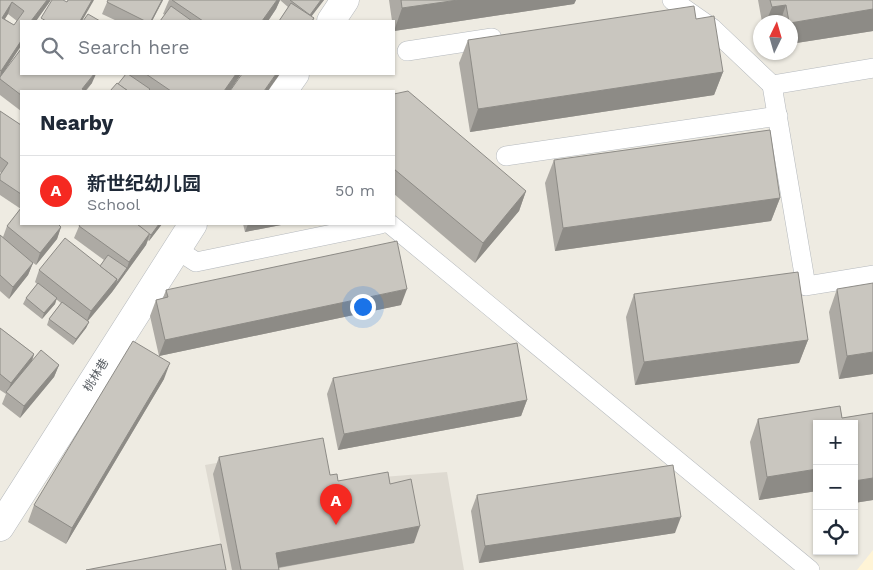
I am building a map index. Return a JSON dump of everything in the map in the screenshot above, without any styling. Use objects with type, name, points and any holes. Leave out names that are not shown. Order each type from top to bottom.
[{"type":"street","points":[[331,20],[345,0]]},
{"type":"street","points":[[284,90],[294,75]]},
{"type":"street","name":"桃林巷","points":[[0,527],[192,225]]},
{"type":"lane","points":[[654,13],[678,4],[712,28],[772,85],[806,286],[873,275]]},
{"type":"lane","points":[[407,51],[506,36]]},
{"type":"lane","points":[[772,85],[873,68]]},
{"type":"lane","points":[[506,156],[778,116]]},
{"type":"lane","points":[[176,249],[196,262],[375,225]]},
{"type":"lane","points":[[391,225],[810,570]]},
{"type":"shaded area","points":[[323,444],[331,481],[447,472],[464,570],[226,570],[205,465]]},
{"type":"shaded area","points":[[873,550],[873,570],[857,570]]},
{"type":"building","points":[[0,0],[47,0],[32,20],[20,20],[20,42],[1,71]],"holes":[[[12,2],[24,11],[14,25],[2,18]]]},
{"type":"building","points":[[52,0],[67,2],[68,0],[92,0],[81,20],[44,20],[41,18]]},
{"type":"building","points":[[108,0],[162,0],[152,20],[143,20],[107,2]]},
{"type":"building","points":[[172,0],[277,0],[263,20],[202,20]]},
{"type":"building","points":[[290,0],[321,0],[310,15]]},
{"type":"building","points":[[401,0],[458,0],[402,8]]},
{"type":"building","points":[[770,0],[873,0],[873,9],[798,22],[798,15],[788,15],[786,5],[772,7]]},
{"type":"building","points":[[291,3],[314,18],[313,20],[280,20]]},
{"type":"building","points":[[171,6],[191,20],[161,20]]},
{"type":"building","points":[[694,6],[696,19],[714,16],[723,72],[478,109],[468,40]]},
{"type":"building","points":[[88,14],[98,20],[84,20]]},
{"type":"building","points":[[20,50],[20,75],[93,75],[82,89],[84,90],[20,90],[20,94],[0,79]]},
{"type":"building","points":[[125,75],[129,75],[150,89],[127,90],[118,84]]},
{"type":"building","points":[[147,75],[235,75],[225,90],[170,90]]},
{"type":"building","points":[[241,75],[275,75],[265,90],[231,90]]},
{"type":"building","points":[[117,83],[127,90],[111,90]]},
{"type":"building","points":[[408,91],[526,191],[483,243],[395,170],[395,94]]},
{"type":"building","points":[[0,111],[20,124],[20,193],[0,180],[0,175],[8,163],[0,157]]},
{"type":"building","points":[[770,130],[780,198],[563,228],[554,160]]},
{"type":"building","points":[[20,209],[20,225],[59,225],[61,227],[40,253],[7,226]]},
{"type":"building","points":[[138,225],[150,233],[129,262],[79,226]]},
{"type":"building","points":[[138,225],[158,225],[151,235]]},
{"type":"building","points":[[0,235],[33,263],[13,287],[0,275]]},
{"type":"building","points":[[65,238],[117,279],[91,311],[39,270]]},
{"type":"building","points":[[397,241],[407,289],[165,340],[156,300],[168,297],[166,290]]},
{"type":"building","points":[[108,255],[127,268],[115,285],[117,279],[100,266]]},
{"type":"building","points":[[798,272],[808,340],[644,362],[634,294]]},
{"type":"building","points":[[38,283],[57,298],[44,313],[26,298]]},
{"type":"building","points":[[873,283],[873,352],[847,356],[837,289]]},
{"type":"building","points":[[62,302],[89,322],[76,339],[49,319]]},
{"type":"building","points":[[0,328],[34,354],[11,383],[0,374]]},
{"type":"building","points":[[133,341],[170,363],[72,528],[34,505]]},
{"type":"building","points":[[517,343],[527,400],[344,434],[333,378]]},
{"type":"building","points":[[41,350],[59,365],[24,406],[6,392]]},
{"type":"building","points":[[840,406],[842,418],[873,413],[873,478],[858,480],[858,420],[813,420],[813,470],[767,477],[758,419]]},
{"type":"building","points":[[323,438],[330,475],[337,474],[338,481],[388,472],[390,484],[411,479],[420,526],[276,553],[279,570],[241,570],[219,457]]},
{"type":"building","points":[[673,465],[681,517],[485,546],[477,495]]},
{"type":"building","points":[[221,544],[226,570],[86,570]]},
{"type":"place","name":"新世纪幼儿园","points":[[336,525]]}]
